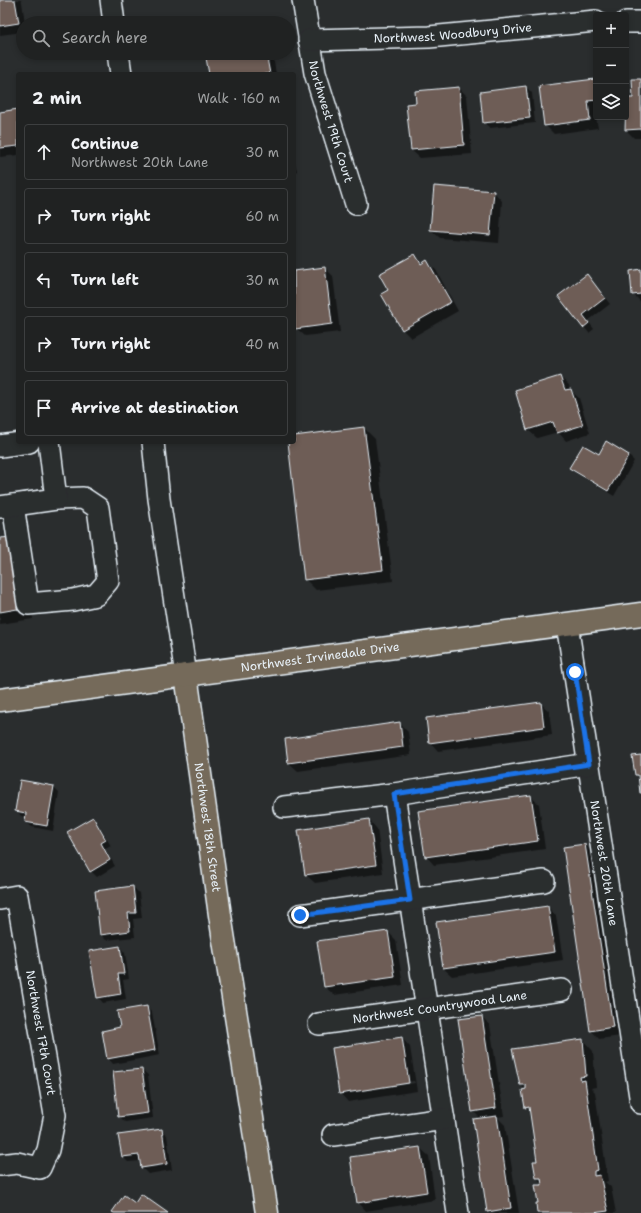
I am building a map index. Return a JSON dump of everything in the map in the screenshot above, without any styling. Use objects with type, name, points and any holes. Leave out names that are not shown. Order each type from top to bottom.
[{"type":"main road","name":"Northwest Irvinedale Drive","points":[[0,700],[641,614]]},
{"type":"main road","name":"Northwest 18th Street","points":[[186,675],[220,915],[267,1213]]},
{"type":"street","points":[[111,0],[113,16]]},
{"type":"street","name":"Northwest 19th Court","points":[[303,0],[315,74],[356,204]]},
{"type":"street","name":"Northwest Woodbury Drive","points":[[309,40],[429,37],[593,21]]},
{"type":"street","points":[[629,22],[641,22]]},
{"type":"street","points":[[119,60],[121,72]]},
{"type":"street","points":[[0,446],[16,444]]},
{"type":"street","points":[[49,444],[56,499]]},
{"type":"street","name":"Northwest 18th Street","points":[[153,444],[159,499],[186,675]]},
{"type":"street","points":[[83,498],[98,508],[108,581],[96,595],[73,600],[28,604],[7,506],[56,499],[83,498]]},
{"type":"street","name":"Northwest 20th Lane","points":[[567,624],[589,764],[633,993],[641,1103]]},
{"type":"street","points":[[284,807],[394,794],[589,764]]},
{"type":"street","points":[[394,794],[458,1213]]},
{"type":"street","points":[[300,915],[544,881]]},
{"type":"street","name":"Northwest 17th Court","points":[[0,1164],[17,1163],[40,1168],[48,1150],[55,1115],[9,898]]},
{"type":"street","name":"Northwest Countrywood Lane","points":[[318,1024],[562,990]]},
{"type":"street","points":[[333,1135],[444,1119]]},
{"type":"building","points":[[0,0],[15,0],[18,16],[16,16],[16,23],[0,26]]},
{"type":"building","points":[[206,60],[267,60],[270,72],[209,72]]},
{"type":"building","points":[[593,79],[593,100],[588,101],[590,120],[544,126],[539,86]]},
{"type":"building","points":[[632,79],[641,79],[641,129],[625,130],[625,120],[629,120],[629,98],[633,98]]},
{"type":"building","points":[[526,86],[530,118],[483,123],[480,92]]},
{"type":"building","points":[[459,87],[464,145],[411,150],[406,104],[416,103],[415,91]]},
{"type":"building","points":[[16,109],[16,146],[0,148],[0,112]]},
{"type":"building","points":[[434,186],[494,191],[490,235],[430,230]]},
{"type":"building","points":[[415,254],[421,264],[427,260],[451,302],[402,330],[381,294],[388,290],[379,274]]},
{"type":"building","points":[[325,267],[332,324],[296,329],[296,271]]},
{"type":"building","points":[[641,269],[641,294],[632,295],[630,271]]},
{"type":"building","points":[[587,274],[605,298],[583,315],[589,323],[583,328],[558,296]]},
{"type":"building","points":[[560,376],[565,390],[571,389],[583,425],[557,433],[553,422],[527,430],[515,390]]},
{"type":"building","points":[[364,427],[383,570],[304,580],[288,444],[296,444],[296,436]]},
{"type":"building","points":[[606,441],[629,455],[608,491],[569,468],[583,445],[599,454]]},
{"type":"building","points":[[13,537],[23,608],[0,612],[0,538]]},
{"type":"building","points":[[541,702],[544,727],[429,743],[426,718]]},
{"type":"building","points":[[400,722],[403,747],[288,763],[285,739]]},
{"type":"building","points":[[641,755],[640,793],[638,775],[635,775],[632,756]]},
{"type":"building","points":[[20,780],[54,786],[47,826],[25,822],[26,813],[15,811]]},
{"type":"building","points":[[531,795],[538,841],[425,857],[418,811]]},
{"type":"building","points":[[93,817],[106,840],[101,843],[110,860],[90,872],[67,832]]},
{"type":"building","points":[[369,819],[376,865],[305,875],[298,830]]},
{"type":"building","points":[[585,844],[613,1027],[590,1031],[563,847]]},
{"type":"building","points":[[133,886],[136,913],[128,913],[130,931],[100,935],[95,891]]},
{"type":"building","points":[[548,906],[555,952],[443,968],[436,922]]},
{"type":"building","points":[[388,931],[395,977],[324,987],[317,941]]},
{"type":"building","points":[[120,946],[124,974],[118,974],[121,994],[97,998],[89,951]]},
{"type":"building","points":[[147,1006],[155,1050],[107,1059],[102,1031],[120,1027],[117,1011]]},
{"type":"building","points":[[482,1016],[496,1108],[472,1112],[458,1019]]},
{"type":"building","points":[[402,1037],[409,1083],[339,1094],[332,1048]]},
{"type":"building","points":[[583,1039],[586,1076],[580,1077],[581,1081],[585,1080],[598,1170],[594,1171],[594,1176],[600,1175],[608,1211],[593,1213],[537,1213],[536,1203],[538,1203],[535,1185],[542,1185],[541,1178],[536,1178],[533,1161],[537,1161],[529,1107],[525,1108],[522,1090],[526,1089],[526,1085],[520,1085],[512,1049]]},
{"type":"building","points":[[142,1069],[148,1113],[118,1117],[113,1072]]},
{"type":"building","points":[[497,1116],[511,1208],[487,1212],[473,1119]]},
{"type":"building","points":[[162,1129],[167,1164],[141,1168],[139,1155],[122,1157],[118,1135]]},
{"type":"building","points":[[420,1147],[427,1192],[357,1203],[350,1157]]},
{"type":"building","points":[[141,1194],[168,1213],[112,1212],[124,1195],[135,1203]]},
{"type":"route","points":[[300,915],[410,900],[394,794],[589,764],[575,672]]}]
